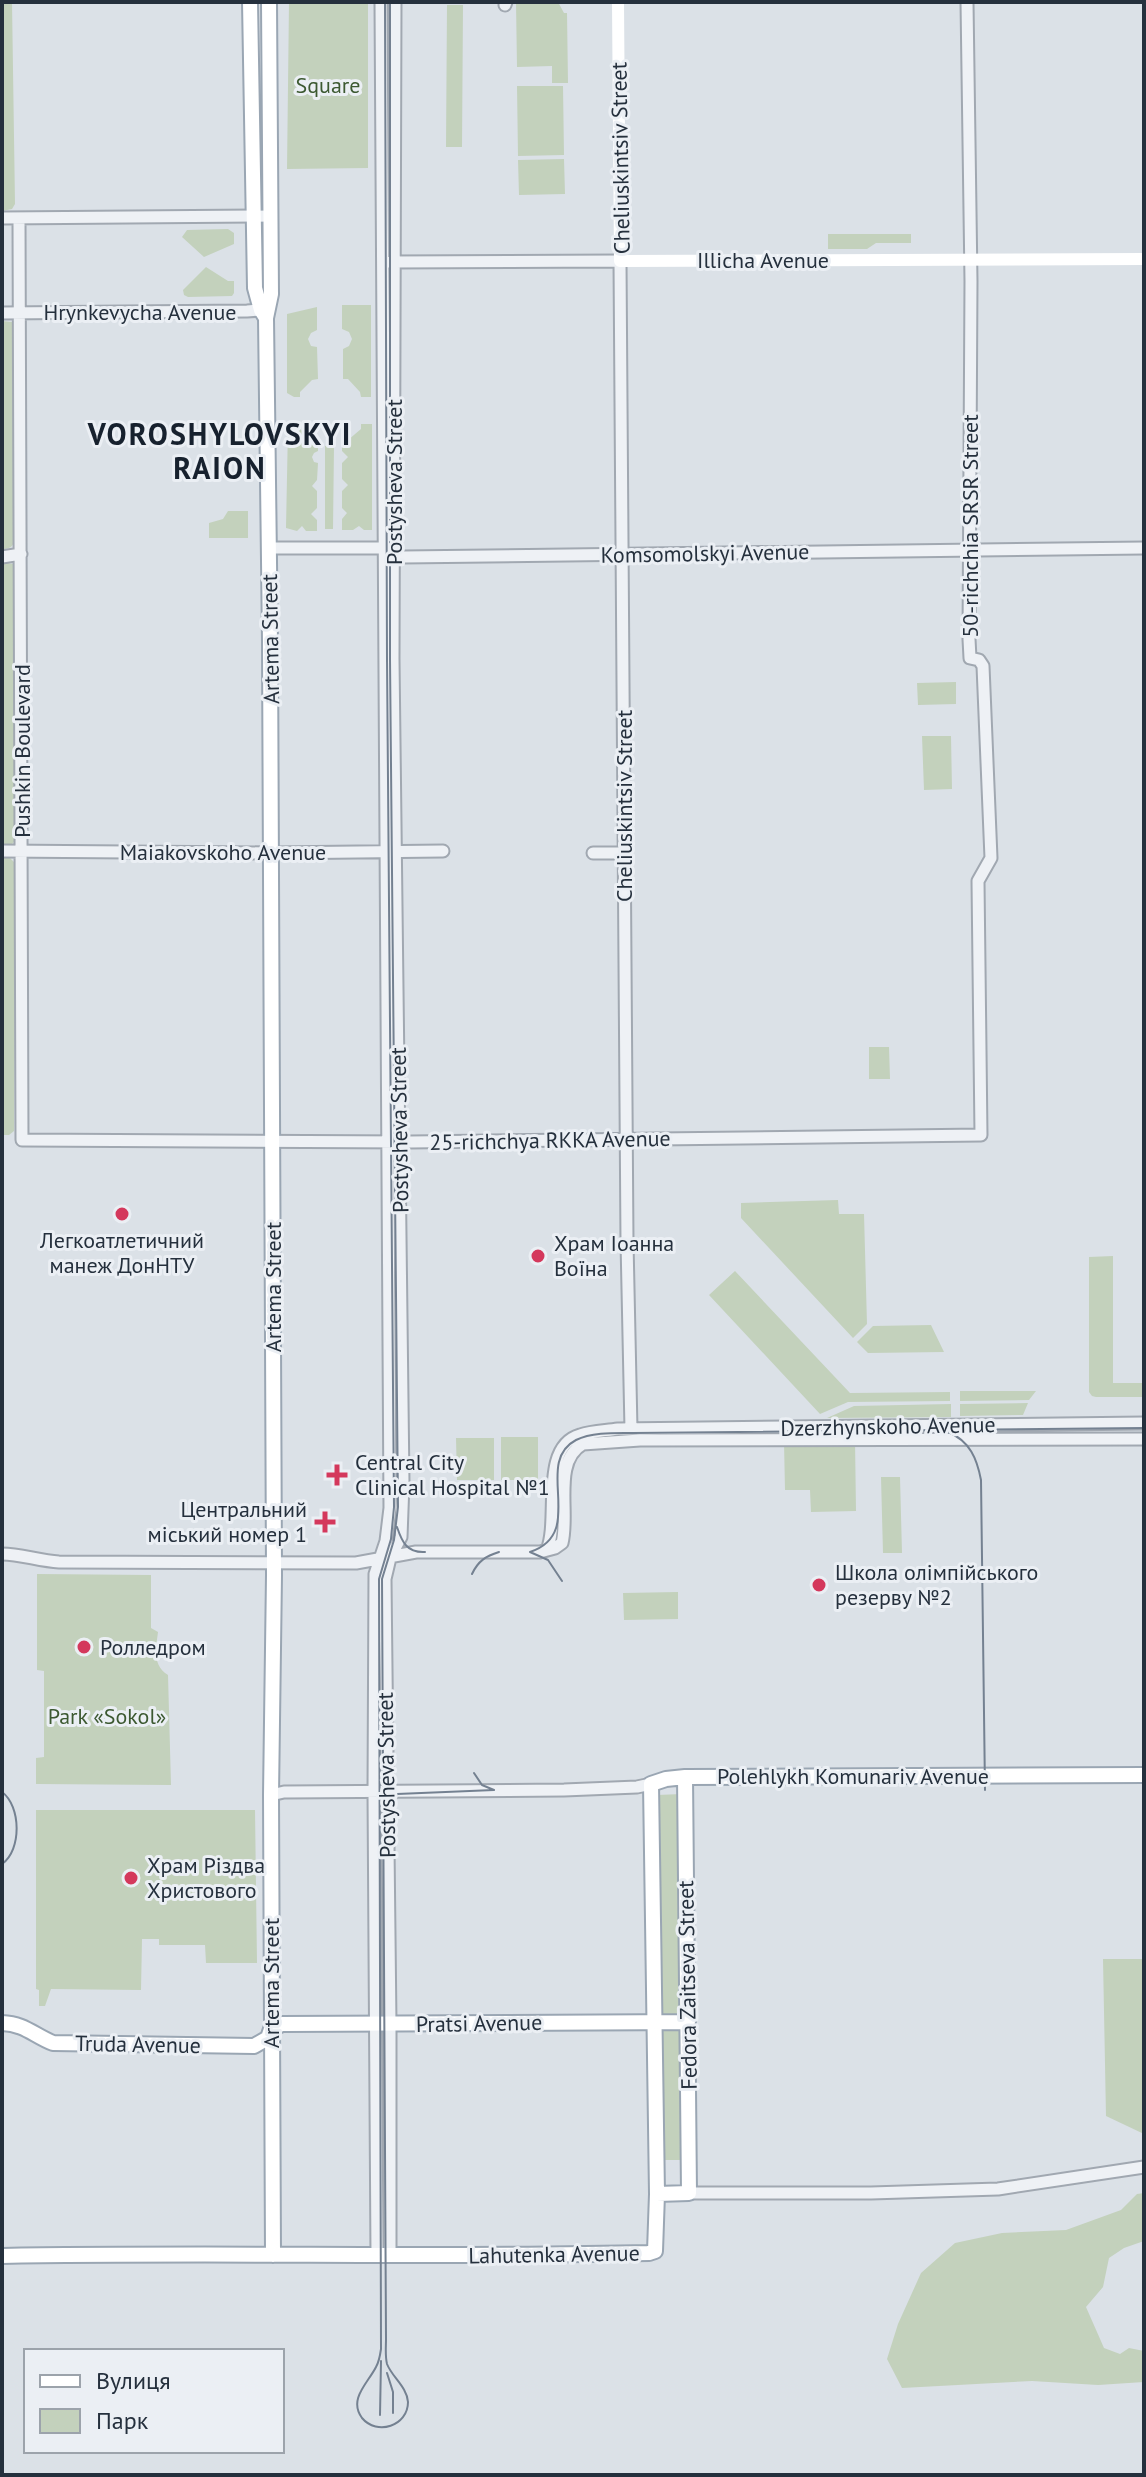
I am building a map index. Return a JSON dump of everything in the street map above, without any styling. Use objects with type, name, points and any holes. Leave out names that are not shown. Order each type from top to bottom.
[{"type":"main road","name":"Artema Street","points":[[250,2],[255,288],[264,314],[269,548],[274,1563],[271,1795],[273,2255]]},
{"type":"main road","name":"Artema Street","points":[[264,314],[271,294],[269,2]]},
{"type":"main road","name":"Cheliuskintsiv Street","points":[[618,2],[620,261]]},
{"type":"main road","points":[[252,68],[258,82],[265,82],[270,69]]},
{"type":"main road","name":"Illicha Avenue","points":[[620,261],[1144,259]]},
{"type":"main road","name":"Polehlykh Komunariv Avenue","points":[[651,1784],[685,1777],[1144,1775]]},
{"type":"main road","name":"Fedora Zaitseva Street","points":[[685,1777],[689,2193]]},
{"type":"main road","name":"Fedora Zaitseva Street","points":[[651,1784],[657,2194]]},
{"type":"main road","name":"Pratsi Avenue","points":[[271,2029],[282,2024],[688,2022]]},
{"type":"main road","name":"Truda Avenue","points":[[2,2023],[27,2028],[53,2043],[254,2046],[268,2038],[271,2029]]},
{"type":"main road","points":[[657,2194],[689,2193]]},
{"type":"main road","name":"Lahutenka Avenue","points":[[2,2256],[649,2253],[655,2251],[657,2246],[657,2194]]},
{"type":"street","name":"Postysheva Street","points":[[381,2],[383,548],[402,1525],[401,1537],[375,1574],[384,2255]]},
{"type":"street","name":"Postysheva Street","points":[[390,850],[396,262],[395,2]]},
{"type":"street","name":"50-richchia SRSR Street","points":[[967,2],[971,259],[970,658],[979,660],[983,666],[991,858],[978,881],[981,1135]]},
{"type":"street","points":[[2,218],[271,216]]},
{"type":"street","name":"Pushkin Boulevard","points":[[19,218],[22,1140]]},
{"type":"street","name":"Illicha Avenue","points":[[382,262],[620,261]]},
{"type":"street","name":"Cheliuskintsiv Street","points":[[620,261],[627,1299],[631,1429]]},
{"type":"street","name":"Hrynkevycha Avenue","points":[[2,313],[264,314]]},
{"type":"street","points":[[269,548],[383,548],[393,555]]},
{"type":"street","name":"Komsomolskyi Avenue","points":[[393,555],[1144,548]]},
{"type":"street","points":[[2,557],[21,554]]},
{"type":"street","name":"Maiakovskoho Avenue","points":[[2,851],[443,851]]},
{"type":"street","points":[[593,853],[625,853]]},
{"type":"street","name":"25-richchya RKKA Avenue","points":[[22,1140],[393,1142],[981,1135]]},
{"type":"street","name":"Postysheva Street","points":[[384,1559],[390,1508],[393,1142]]},
{"type":"street","name":"Dzerzhynskoho Avenue","points":[[631,1429],[1144,1423]]},
{"type":"street","points":[[547,1550],[553,1529],[555,1467],[562,1447],[580,1435],[631,1429],[640,1440]]},
{"type":"street","name":"Dzerzhynskoho Avenue","points":[[640,1440],[1144,1439]]},
{"type":"street","points":[[2,1554],[59,1562],[359,1563],[425,1552],[547,1550],[562,1543],[566,1467],[571,1453],[583,1444],[640,1440]]},
{"type":"street","points":[[402,1525],[406,1541],[414,1549],[425,1552]]},
{"type":"street","name":"Polehlykh Komunariv Avenue","points":[[380,1792],[564,1790],[651,1784]]},
{"type":"street","points":[[271,1795],[284,1792],[380,1792]]},
{"type":"street","points":[[689,2193],[998,2189],[1144,2167]]},
{"type":"green space","points":[[2,2],[12,2],[15,204],[12,209],[2,211]]},
{"type":"green space","name":"Square","points":[[289,2],[368,2],[368,168],[287,169]]},
{"type":"green space","points":[[516,2],[558,2],[567,13],[568,83],[552,83],[552,66],[517,67]]},
{"type":"green space","points":[[447,5],[463,5],[462,147],[446,147]]},
{"type":"green space","points":[[517,86],[563,86],[564,155],[518,156]]},
{"type":"green space","points":[[564,159],[565,194],[519,195],[518,160]]},
{"type":"green space","points":[[228,229],[234,233],[234,244],[204,257],[182,237],[187,230]]},
{"type":"green space","points":[[828,234],[911,234],[911,243],[876,243],[867,249],[828,249]]},
{"type":"green space","points":[[206,267],[228,281],[234,281],[232,296],[184,295],[183,290]]},
{"type":"green space","points":[[342,305],[371,305],[371,397],[361,397],[348,379],[343,379],[343,349],[349,346],[352,339],[349,332],[342,329]]},
{"type":"green space","points":[[317,307],[317,330],[308,339],[311,346],[317,347],[318,379],[312,380],[300,392],[300,397],[294,397],[287,393],[287,314]]},
{"type":"green space","points":[[2,321],[12,322],[15,329],[16,540],[7,549],[2,549]]},
{"type":"green space","points":[[300,423],[300,429],[311,439],[318,440],[318,451],[312,457],[318,463],[317,480],[312,486],[317,491],[317,508],[311,514],[317,520],[317,531],[306,531],[302,526],[297,531],[286,528],[288,427]]},
{"type":"green space","points":[[361,424],[372,424],[372,530],[359,526],[353,530],[342,530],[342,519],[347,513],[342,508],[342,491],[348,485],[342,479],[342,463],[348,457],[342,451],[342,440],[348,440],[361,429]]},
{"type":"green space","points":[[325,446],[334,446],[333,529],[325,529]]},
{"type":"green space","points":[[228,511],[248,511],[248,538],[209,538],[209,523],[223,519]]},
{"type":"green space","points":[[2,562],[13,564],[14,568],[15,841],[11,845],[2,845]]},
{"type":"green space","points":[[956,682],[956,704],[918,705],[917,683]]},
{"type":"green space","points":[[922,736],[951,736],[952,789],[924,790]]},
{"type":"green space","points":[[2,857],[9,857],[16,864],[14,1131],[9,1135],[2,1135]]},
{"type":"green space","points":[[869,1047],[889,1047],[890,1079],[869,1079]]},
{"type":"green space","points":[[838,1200],[839,1214],[864,1214],[867,1324],[853,1338],[741,1218],[741,1203]]},
{"type":"green space","points":[[1113,1256],[1113,1383],[1144,1383],[1144,1397],[1096,1397],[1089,1392],[1089,1257]]},
{"type":"green space","points":[[735,1271],[850,1393],[950,1392],[950,1401],[848,1402],[820,1414],[709,1295]]},
{"type":"green space","points":[[931,1325],[944,1352],[868,1353],[857,1342],[873,1326]]},
{"type":"green space","points":[[960,1391],[1036,1391],[1029,1400],[960,1401]]},
{"type":"green space","points":[[1028,1403],[1023,1415],[960,1416],[960,1404]]},
{"type":"green space","points":[[951,1404],[951,1417],[827,1418],[854,1406]]},
{"type":"green space","points":[[501,1437],[538,1437],[538,1480],[501,1480]]},
{"type":"green space","points":[[456,1438],[494,1438],[494,1480],[457,1480]]},
{"type":"green space","points":[[855,1440],[856,1511],[811,1512],[810,1490],[785,1490],[784,1442]]},
{"type":"green space","points":[[881,1477],[900,1477],[902,1553],[883,1553]]},
{"type":"green space","name":"Park «Sokol»","points":[[37,1574],[151,1575],[151,1628],[158,1632],[157,1661],[168,1675],[171,1785],[36,1784],[36,1758],[44,1757],[44,1671],[37,1670]]},
{"type":"green space","points":[[678,1592],[678,1619],[624,1620],[623,1593]]},
{"type":"green space","points":[[682,1794],[685,2016],[659,2017],[657,1795]]},
{"type":"green space","points":[[36,1810],[255,1810],[257,1963],[206,1963],[205,1945],[159,1945],[159,1939],[142,1939],[141,1990],[51,1989],[45,2006],[39,2006],[39,1990],[36,1989]]},
{"type":"green space","points":[[1103,1959],[1144,1959],[1144,2134],[1106,2116]]},
{"type":"green space","points":[[683,2028],[684,2160],[661,2160],[660,2029]]},
{"type":"green space","points":[[1144,2193],[1144,2241],[1124,2248],[1109,2258],[1103,2287],[1086,2307],[1104,2348],[1120,2354],[1129,2348],[1144,2351],[1144,2382],[1098,2385],[1032,2381],[902,2388],[887,2359],[898,2324],[921,2273],[955,2243],[1002,2233],[1066,2230],[1121,2210],[1137,2194]]},
{"type":"tram line","points":[[385,2],[394,1507],[391,1539],[379,1579],[381,2349],[378,2363],[357,2404],[362,2418],[383,2427],[391,2426],[403,2417],[408,2402],[387,2364],[386,2352],[382,1579],[394,1540],[398,1507],[390,659],[390,2]]},
{"type":"tram line","points":[[530,1552],[547,1543],[555,1530],[558,1465],[564,1451],[576,1440],[589,1436],[619,1433],[1144,1428]]},
{"type":"tram line","points":[[948,1432],[962,1440],[971,1452],[981,1480],[985,1790]]},
{"type":"tram line","points":[[397,1527],[406,1546],[425,1552]]},
{"type":"tram line","points":[[472,1574],[483,1560],[499,1552]]},
{"type":"tram line","points":[[530,1552],[548,1560],[562,1581]]},
{"type":"tram line","points":[[474,1773],[482,1785],[494,1790]]},
{"type":"tram line","points":[[383,1815],[397,1794],[494,1790]]},
{"type":"tram line","points":[[2,1792],[13,1807],[17,1828],[13,1849],[2,1864]]},
{"type":"tram line","points":[[380,2415],[381,2361]]},
{"type":"tram line","points":[[387,2373],[393,2392],[393,2413]]},
{"type":"place","name":"Легкоатлетичний манеж ДонНТУ","points":[[122,1214]]},
{"type":"place","name":"Храм Іоанна Воїна","points":[[538,1256]]},
{"type":"place","name":"Central City Clinical Hospital №1","points":[[337,1475]]},
{"type":"place","name":"Центральний міський номер 1","points":[[325,1522]]},
{"type":"place","name":"Школа олімпійського резерву №2","points":[[819,1585]]},
{"type":"place","name":"Ролледром","points":[[84,1647]]},
{"type":"place","name":"Храм Різдва Христового","points":[[131,1878]]},
{"type":"district","name":"VOROSHYLOVSKYI RAION","points":[[220,452]]}]
